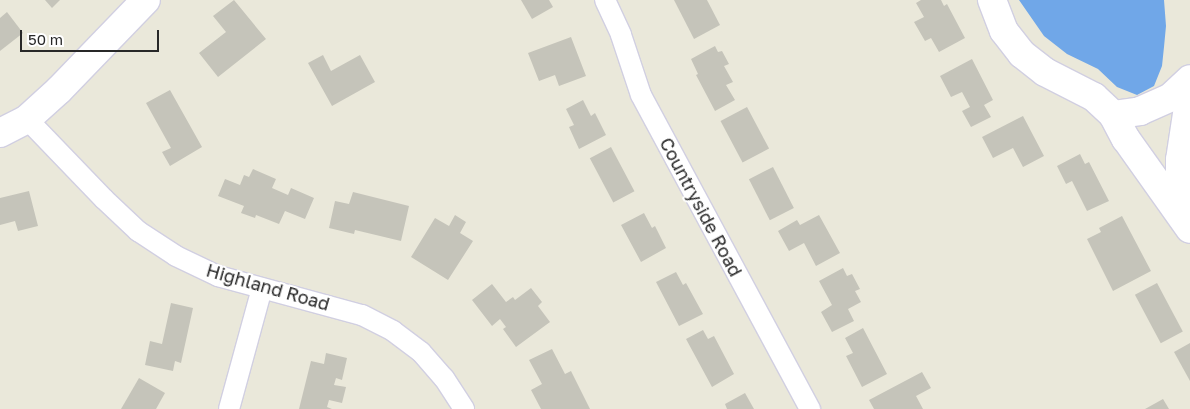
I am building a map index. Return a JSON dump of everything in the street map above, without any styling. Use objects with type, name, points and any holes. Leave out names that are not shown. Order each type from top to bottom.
[{"type":"street","points":[[0,133],[27,119],[59,90],[146,0]]},
{"type":"street","name":"Countryside Road","points":[[605,0],[621,35],[641,94],[810,409]]},
{"type":"street","points":[[992,0],[1004,31],[1022,54],[1045,72],[1094,97],[1113,115],[1126,139],[1189,226]]},
{"type":"street","points":[[1113,115],[1140,111],[1171,97],[1190,79]]},
{"type":"street","points":[[1189,226],[1180,194],[1180,160],[1190,94]]},
{"type":"street","name":"Highland Road","points":[[27,119],[104,200],[138,231],[176,256],[218,276],[362,315],[393,331],[421,352],[444,378],[464,409]]},
{"type":"street","points":[[229,409],[262,288]]},
{"type":"water","points":[[1019,0],[1164,0],[1166,26],[1162,66],[1154,86],[1137,95],[1117,87],[1098,69],[1067,54],[1044,36]]},
{"type":"building","points":[[45,0],[60,0],[52,8]]},
{"type":"building","points":[[234,0],[266,39],[218,77],[199,53],[226,32],[213,16]]},
{"type":"building","points":[[521,0],[549,0],[553,7],[532,19]]},
{"type":"building","points":[[674,0],[707,0],[720,25],[694,39]]},
{"type":"building","points":[[921,0],[941,0],[944,6],[947,4],[965,38],[939,52],[931,38],[925,41],[914,22],[924,17],[916,3]]},
{"type":"building","points":[[7,12],[23,33],[0,51],[0,18]]},
{"type":"building","points":[[571,37],[586,76],[559,86],[555,75],[539,81],[528,53]]},
{"type":"building","points":[[715,46],[718,52],[722,51],[729,64],[724,66],[733,82],[726,85],[735,100],[715,111],[696,75],[698,74],[691,59]]},
{"type":"building","points":[[323,55],[331,71],[360,55],[375,82],[332,106],[308,63]]},
{"type":"building","points":[[972,59],[993,100],[984,105],[991,117],[971,127],[962,111],[970,107],[962,92],[951,97],[940,76]]},
{"type":"building","points":[[170,90],[202,147],[170,166],[162,152],[171,148],[146,103]]},
{"type":"building","points":[[583,100],[591,116],[595,113],[606,135],[579,149],[569,127],[574,125],[566,109]]},
{"type":"building","points":[[747,107],[769,148],[743,163],[721,121]]},
{"type":"building","points":[[1023,116],[1044,156],[1023,167],[1013,148],[993,158],[982,137]]},
{"type":"building","points":[[611,147],[634,191],[613,202],[590,158]]},
{"type":"building","points":[[1080,154],[1085,164],[1089,162],[1109,201],[1087,211],[1072,181],[1066,184],[1057,166]]},
{"type":"building","points":[[773,167],[794,208],[770,220],[749,179]]},
{"type":"building","points":[[253,169],[276,179],[272,188],[288,195],[291,188],[314,198],[305,219],[285,211],[279,224],[256,215],[255,218],[241,213],[244,206],[218,196],[225,179],[240,185],[244,175],[249,177]]},
{"type":"building","points":[[29,191],[38,226],[18,231],[15,221],[0,225],[0,198]]},
{"type":"building","points":[[353,192],[409,206],[401,241],[355,230],[354,234],[329,228],[335,201],[349,204]]},
{"type":"building","points":[[644,213],[652,228],[655,226],[666,248],[641,262],[621,225]]},
{"type":"building","points":[[455,215],[466,222],[460,233],[473,241],[448,280],[411,257],[435,218],[449,226]]},
{"type":"building","points":[[819,215],[840,253],[816,266],[804,243],[789,251],[778,231],[797,220],[800,225]]},
{"type":"building","points":[[1122,216],[1151,271],[1113,291],[1087,239],[1101,232],[1099,228]]},
{"type":"building","points":[[843,268],[847,276],[852,274],[860,289],[855,291],[861,302],[848,309],[854,321],[832,332],[821,312],[832,305],[819,281]]},
{"type":"building","points":[[676,272],[683,285],[686,283],[703,314],[679,326],[656,282]]},
{"type":"building","points":[[1157,283],[1183,332],[1161,343],[1135,295]]},
{"type":"building","points":[[492,284],[506,302],[513,297],[515,300],[531,288],[542,302],[538,306],[550,322],[516,347],[503,329],[506,327],[500,319],[492,326],[472,300]]},
{"type":"building","points":[[171,303],[193,308],[181,363],[175,361],[173,371],[145,365],[150,341],[162,344]]},
{"type":"building","points":[[863,328],[887,374],[862,387],[846,356],[853,353],[845,338]]},
{"type":"building","points":[[703,330],[708,339],[714,336],[734,374],[712,387],[686,339]]},
{"type":"building","points":[[1190,343],[1190,381],[1174,352]]},
{"type":"building","points":[[552,349],[565,374],[571,371],[590,409],[541,409],[531,390],[542,384],[529,360]]},
{"type":"building","points":[[326,353],[347,358],[342,380],[336,378],[334,385],[346,387],[342,403],[329,400],[327,407],[332,409],[299,409],[311,361],[324,364]]},
{"type":"building","points":[[922,372],[931,388],[916,396],[923,409],[874,409],[869,400]]},
{"type":"building","points":[[139,378],[165,393],[156,409],[121,409]]},
{"type":"building","points":[[745,393],[754,409],[727,409],[725,404]]},
{"type":"building","points":[[1163,399],[1169,409],[1145,409]]}]
